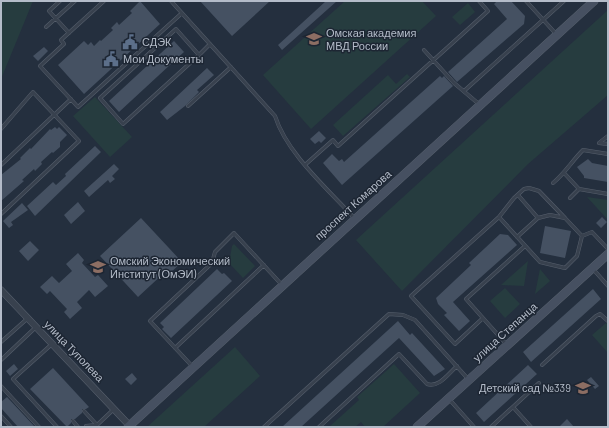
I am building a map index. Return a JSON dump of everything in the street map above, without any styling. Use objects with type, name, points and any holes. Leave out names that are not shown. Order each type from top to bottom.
[{"type":"main road","name":"проспект Комарова","points":[[129,426],[192,366],[594,1]]},
{"type":"main road","name":"улица Степанца","points":[[417,427],[592,268],[607,258]]},
{"type":"street","name":"улица Туполева","points":[[1,290],[129,426]]},
{"type":"lane","points":[[60,1],[49,11],[69,33]]},
{"type":"lane","points":[[46,27],[75,1]]},
{"type":"lane","points":[[171,1],[275,116],[279,128],[292,149],[355,219]]},
{"type":"lane","points":[[306,164],[333,140],[338,146],[488,11],[479,1]]},
{"type":"lane","points":[[526,1],[557,35]]},
{"type":"lane","points":[[464,91],[564,1]]},
{"type":"lane","points":[[102,2],[60,40],[64,44],[40,66],[78,107],[182,13]]},
{"type":"lane","points":[[199,55],[176,29],[100,98],[123,124],[199,55],[210,44]]},
{"type":"lane","points":[[424,50],[454,83],[480,105]]},
{"type":"lane","points":[[188,106],[231,67]]},
{"type":"lane","points":[[1,129],[33,92],[79,141],[1,214]]},
{"type":"lane","points":[[1,166],[71,99]]},
{"type":"lane","points":[[608,136],[599,143],[608,144]]},
{"type":"lane","points":[[553,183],[565,174],[570,163],[583,150],[608,154]]},
{"type":"lane","points":[[565,174],[579,189],[608,194]]},
{"type":"lane","points":[[483,318],[455,344],[411,296],[499,216],[524,189],[534,188],[539,191],[582,236]]},
{"type":"lane","points":[[570,198],[579,189]]},
{"type":"lane","points":[[518,195],[538,218]]},
{"type":"lane","points":[[517,237],[538,218],[550,215],[565,218]]},
{"type":"lane","points":[[499,216],[540,262],[565,268],[577,256],[582,236]]},
{"type":"lane","points":[[582,236],[592,232],[608,249]]},
{"type":"lane","points":[[192,366],[150,321],[212,263],[214,252],[234,233],[282,285]]},
{"type":"lane","points":[[508,345],[466,299],[525,246]]},
{"type":"lane","points":[[175,348],[264,265]]},
{"type":"lane","points":[[592,268],[608,286]]},
{"type":"lane","points":[[264,427],[389,314],[403,315],[415,320],[469,380]]},
{"type":"lane","points":[[542,365],[596,316],[600,314],[608,321]]},
{"type":"lane","points":[[1,342],[28,318]]},
{"type":"lane","points":[[1,360],[36,327]]},
{"type":"lane","points":[[52,344],[14,379],[57,427]]},
{"type":"lane","points":[[319,427],[399,354],[427,384],[432,386],[436,385],[456,366]]},
{"type":"lane","points":[[491,427],[539,383]]},
{"type":"lane","points":[[1,386],[39,427]]},
{"type":"lane","points":[[448,399],[474,427]]},
{"type":"lane","points":[[513,407],[531,427]]},
{"type":"lane","points":[[85,427],[97,425],[114,409]]},
{"type":"lane","points":[[84,411],[97,425]]},
{"type":"lane","points":[[1,416],[11,427]]},
{"type":"lane","points":[[85,427],[92,420]]},
{"type":"lane","points":[[73,421],[78,427]]},
{"type":"green space","points":[[1,1],[33,1],[1,79]]},
{"type":"green space","points":[[345,1],[422,1],[436,16],[311,129],[263,75]]},
{"type":"green space","points":[[468,3],[475,12],[460,25],[452,17]]},
{"type":"green space","points":[[608,10],[608,95],[528,164],[402,291],[356,240]]},
{"type":"green space","points":[[407,74],[410,77],[343,136],[333,125],[388,75],[396,84]]},
{"type":"green space","points":[[95,97],[132,137],[110,157],[73,116]]},
{"type":"green space","points":[[587,197],[608,200],[608,220]]},
{"type":"green space","points":[[234,244],[255,266],[243,278],[229,263],[232,246]]},
{"type":"green space","points":[[528,261],[524,286],[501,285]]},
{"type":"green space","points":[[540,269],[550,281],[535,294]]},
{"type":"green space","points":[[505,288],[520,304],[505,318],[490,301]]},
{"type":"green space","points":[[606,323],[608,325],[608,353],[592,335]]},
{"type":"green space","points":[[235,347],[260,376],[204,427],[147,427]]},
{"type":"green space","points":[[394,364],[420,393],[383,427],[365,427],[361,422],[355,427],[329,427],[359,400],[357,397]]},
{"type":"building","points":[[140,1],[160,24],[84,94],[58,65],[84,41],[88,45],[91,42],[94,46],[100,40],[101,41],[113,30],[111,28],[117,22],[119,25],[132,13],[130,11]]},
{"type":"building","points":[[200,1],[270,1],[232,36]]},
{"type":"building","points":[[326,1],[337,1],[282,50],[278,45]]},
{"type":"building","points":[[497,1],[511,1],[525,16],[524,24],[457,82],[448,72],[507,19],[494,4]]},
{"type":"building","points":[[174,41],[184,52],[119,112],[109,101]]},
{"type":"building","points":[[44,47],[48,51],[38,61],[33,56]]},
{"type":"building","points":[[207,68],[214,75],[197,90],[199,92],[185,106],[167,120],[160,112]]},
{"type":"building","points":[[440,76],[442,78],[444,76],[453,86],[342,185],[323,163],[332,154],[339,161],[342,159],[344,162]]},
{"type":"building","points":[[55,127],[57,129],[59,127],[67,135],[60,142],[60,147],[41,162],[42,164],[35,171],[34,169],[22,180],[24,181],[1,201],[1,175],[21,159],[20,158],[50,129],[51,130]]},
{"type":"building","points":[[319,131],[326,138],[321,143],[319,141],[315,144],[310,139]]},
{"type":"building","points":[[95,146],[101,152],[35,216],[27,206],[53,182],[56,185],[66,176],[65,174]]},
{"type":"building","points":[[588,159],[592,163],[608,166],[608,182],[584,178],[577,167]]},
{"type":"building","points":[[114,164],[119,169],[112,176],[115,179],[110,183],[108,180],[89,197],[84,191]]},
{"type":"building","points":[[78,202],[85,211],[71,224],[64,215]]},
{"type":"building","points":[[22,203],[28,210],[11,222],[13,225],[9,228],[3,221]]},
{"type":"building","points":[[602,217],[607,222],[601,228],[596,223]]},
{"type":"building","points":[[141,218],[182,262],[168,275],[165,272],[138,297],[100,256]]},
{"type":"building","points":[[545,226],[571,231],[565,258],[540,253]]},
{"type":"building","points":[[500,234],[508,235],[517,245],[453,302],[470,321],[459,331],[444,315],[447,313],[438,304],[436,298],[471,265],[469,263]]},
{"type":"building","points":[[30,241],[39,250],[28,261],[19,251]]},
{"type":"building","points":[[78,253],[84,260],[82,263],[95,277],[98,275],[108,286],[95,297],[89,290],[77,302],[82,308],[70,319],[64,312],[67,309],[50,291],[47,294],[40,287],[52,276],[59,283],[72,271],[66,264]]},
{"type":"building","points":[[217,269],[222,274],[224,273],[232,281],[171,338],[162,329],[164,327],[160,323]]},
{"type":"building","points":[[593,289],[601,299],[531,362],[523,352]]},
{"type":"building","points":[[398,321],[410,335],[412,333],[445,369],[434,376],[399,338],[301,427],[282,427]]},
{"type":"building","points":[[14,364],[18,369],[10,376],[6,371]]},
{"type":"building","points":[[528,365],[537,374],[484,422],[476,413]]},
{"type":"building","points":[[53,368],[89,407],[82,409],[82,413],[75,419],[71,419],[71,423],[67,427],[30,389]]},
{"type":"building","points":[[132,373],[137,379],[131,385],[125,379]]},
{"type":"building","points":[[591,377],[599,386],[595,389],[587,380]]},
{"type":"building","points":[[7,397],[35,427],[18,427],[1,408],[1,402]]},
{"type":"building","points":[[567,419],[574,427],[559,427]]},
{"type":"place","name":"Омская академия МВД России","points":[[314,39]]},
{"type":"place","name":"СДЭК","points":[[130,42]]},
{"type":"place","name":"Мои Документы","points":[[111,59]]},
{"type":"place","name":"Омский Экономический Институт (ОмЭИ)","points":[[98,267]]},
{"type":"place","name":"Детский сад №339","points":[[583,388]]}]
